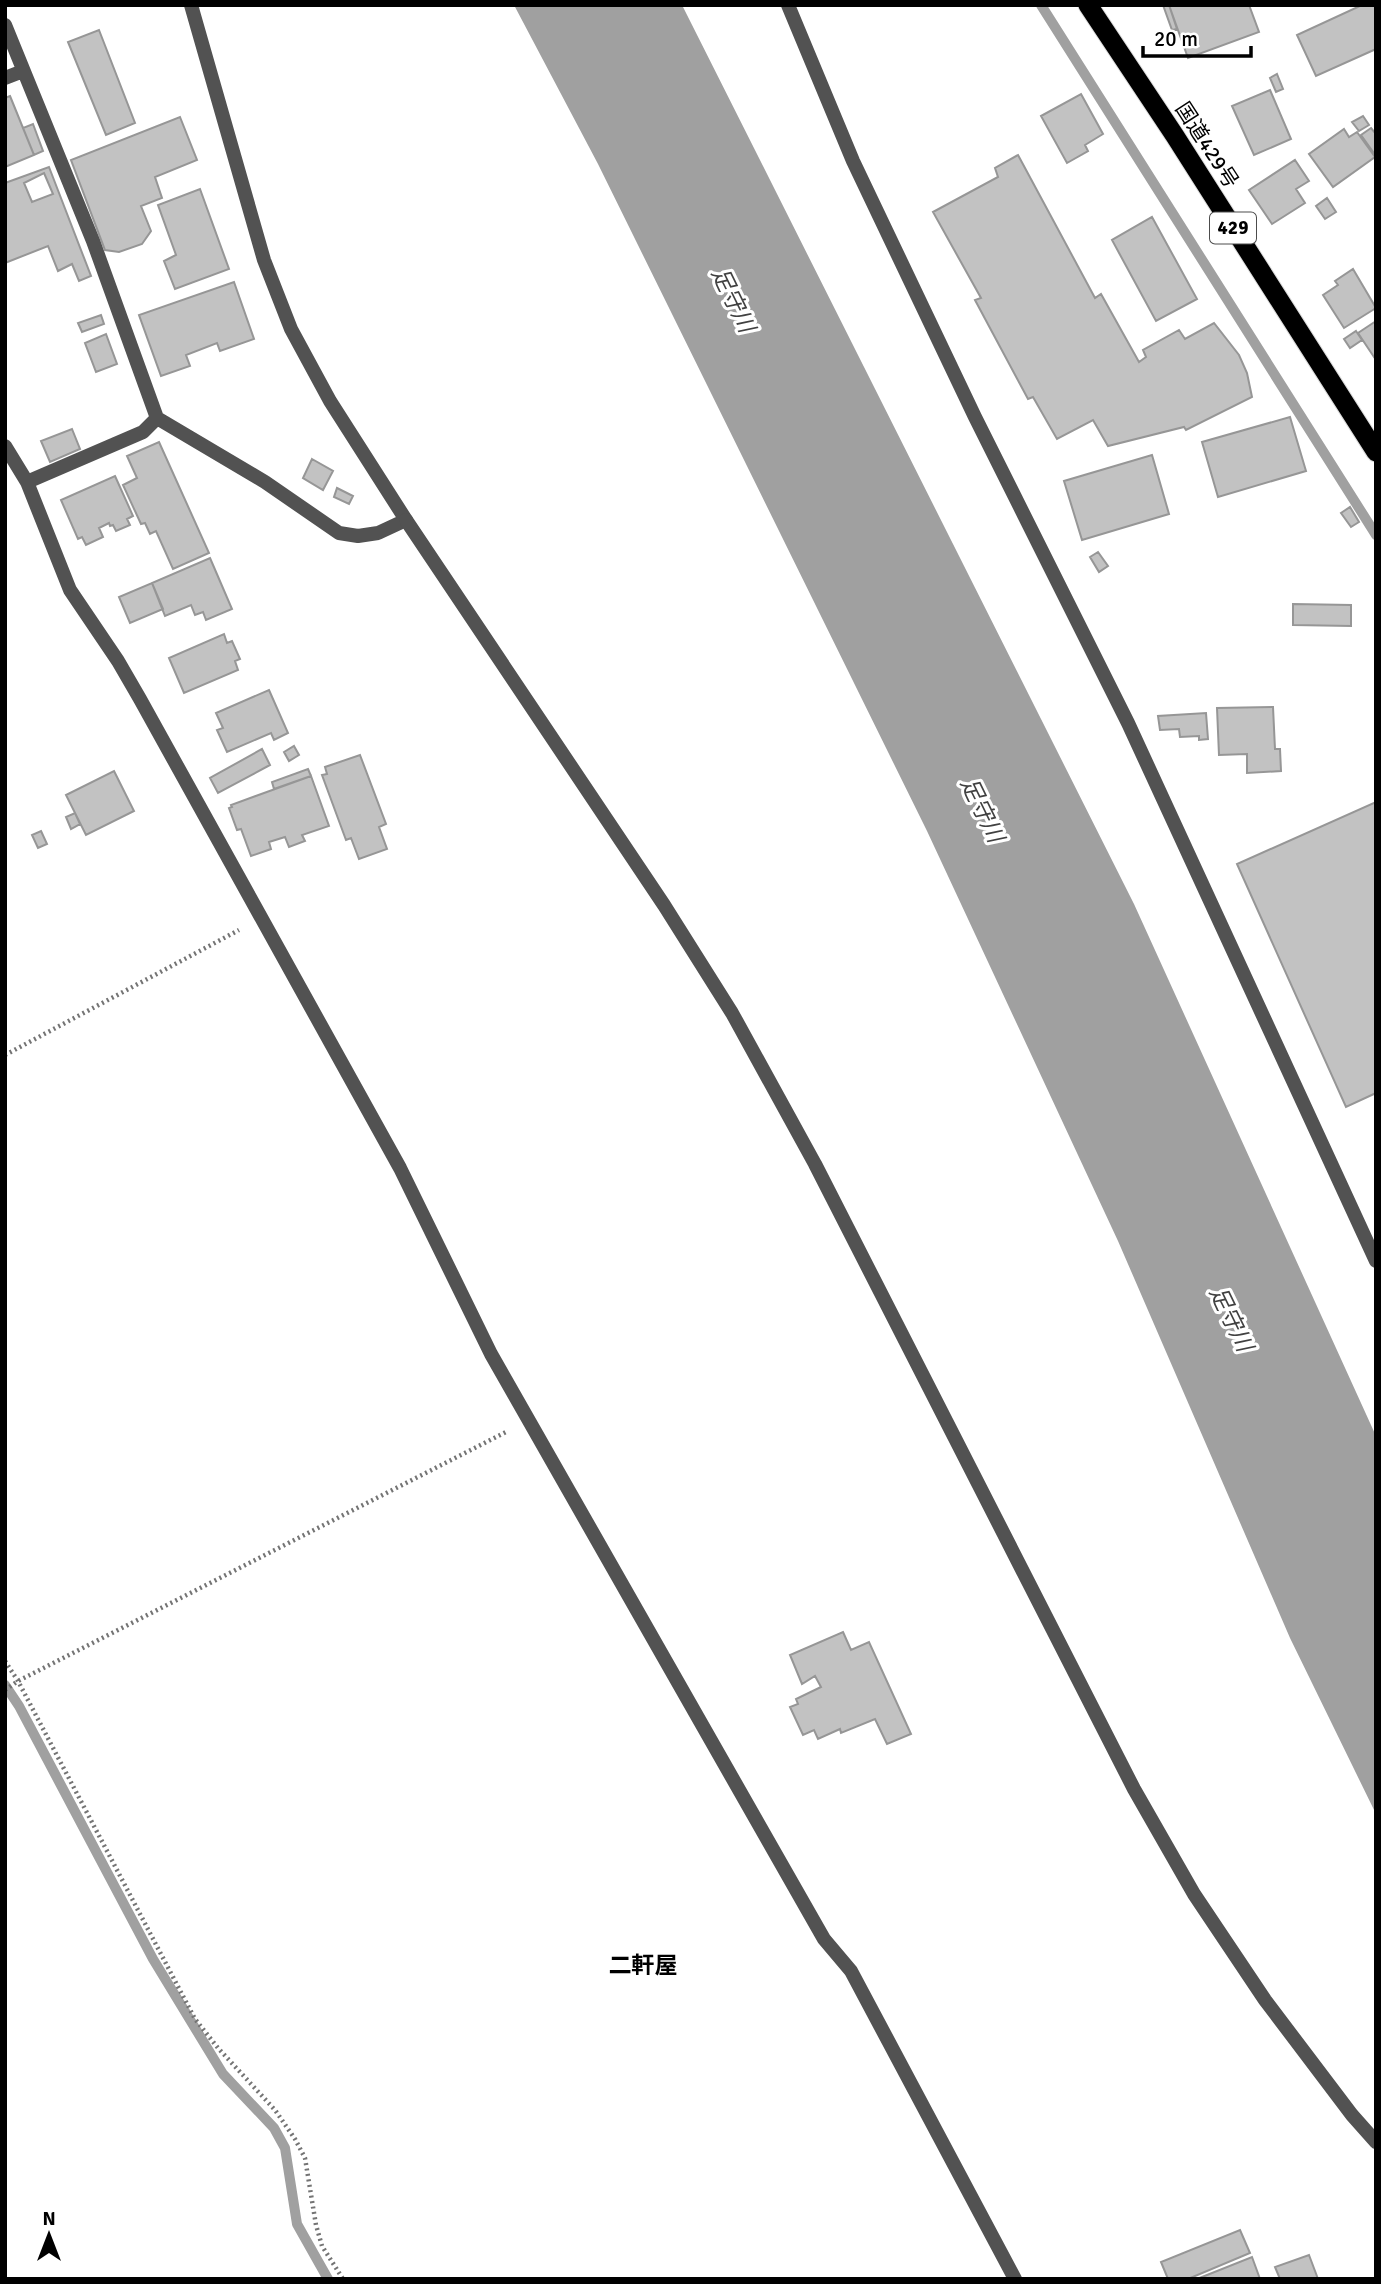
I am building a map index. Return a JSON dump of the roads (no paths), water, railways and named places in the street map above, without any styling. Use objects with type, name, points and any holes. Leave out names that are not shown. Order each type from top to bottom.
[{"type":"highway","name":"国道429号","points":[[1088,5],[1175,136],[1376,452]]},
{"type":"street","points":[[191,5],[264,260],[291,330],[330,401],[406,520],[664,905],[732,1013],[815,1164],[1134,1789],[1194,1894],[1265,2000],[1352,2115],[1376,2142]]},
{"type":"street","points":[[788,5],[853,162],[975,417],[1128,723],[1376,1261]]},
{"type":"street","points":[[5,25],[93,241],[157,418],[265,482],[339,533],[358,536],[378,533],[406,520]]},
{"type":"street","points":[[5,78],[23,71]]},
{"type":"street","points":[[27,482],[143,432],[157,418]]},
{"type":"street","points":[[5,446],[27,482],[70,590],[118,661],[400,1168],[491,1354],[824,1939],[850,1971],[1015,2279]]},
{"type":"water","name":"足守川","points":[[514,5],[682,5],[1134,904],[1376,1436],[1376,1814],[1290,1638],[1118,1241],[927,831],[598,164]]},
{"type":"waterway","points":[[1041,5],[1376,535]]},
{"type":"waterway","points":[[5,1685],[19,1706],[153,1959],[223,2074],[274,2128],[285,2148],[297,2224],[328,2279]]},
{"type":"district","name":"二軒屋","points":[[643,1965]]}]
